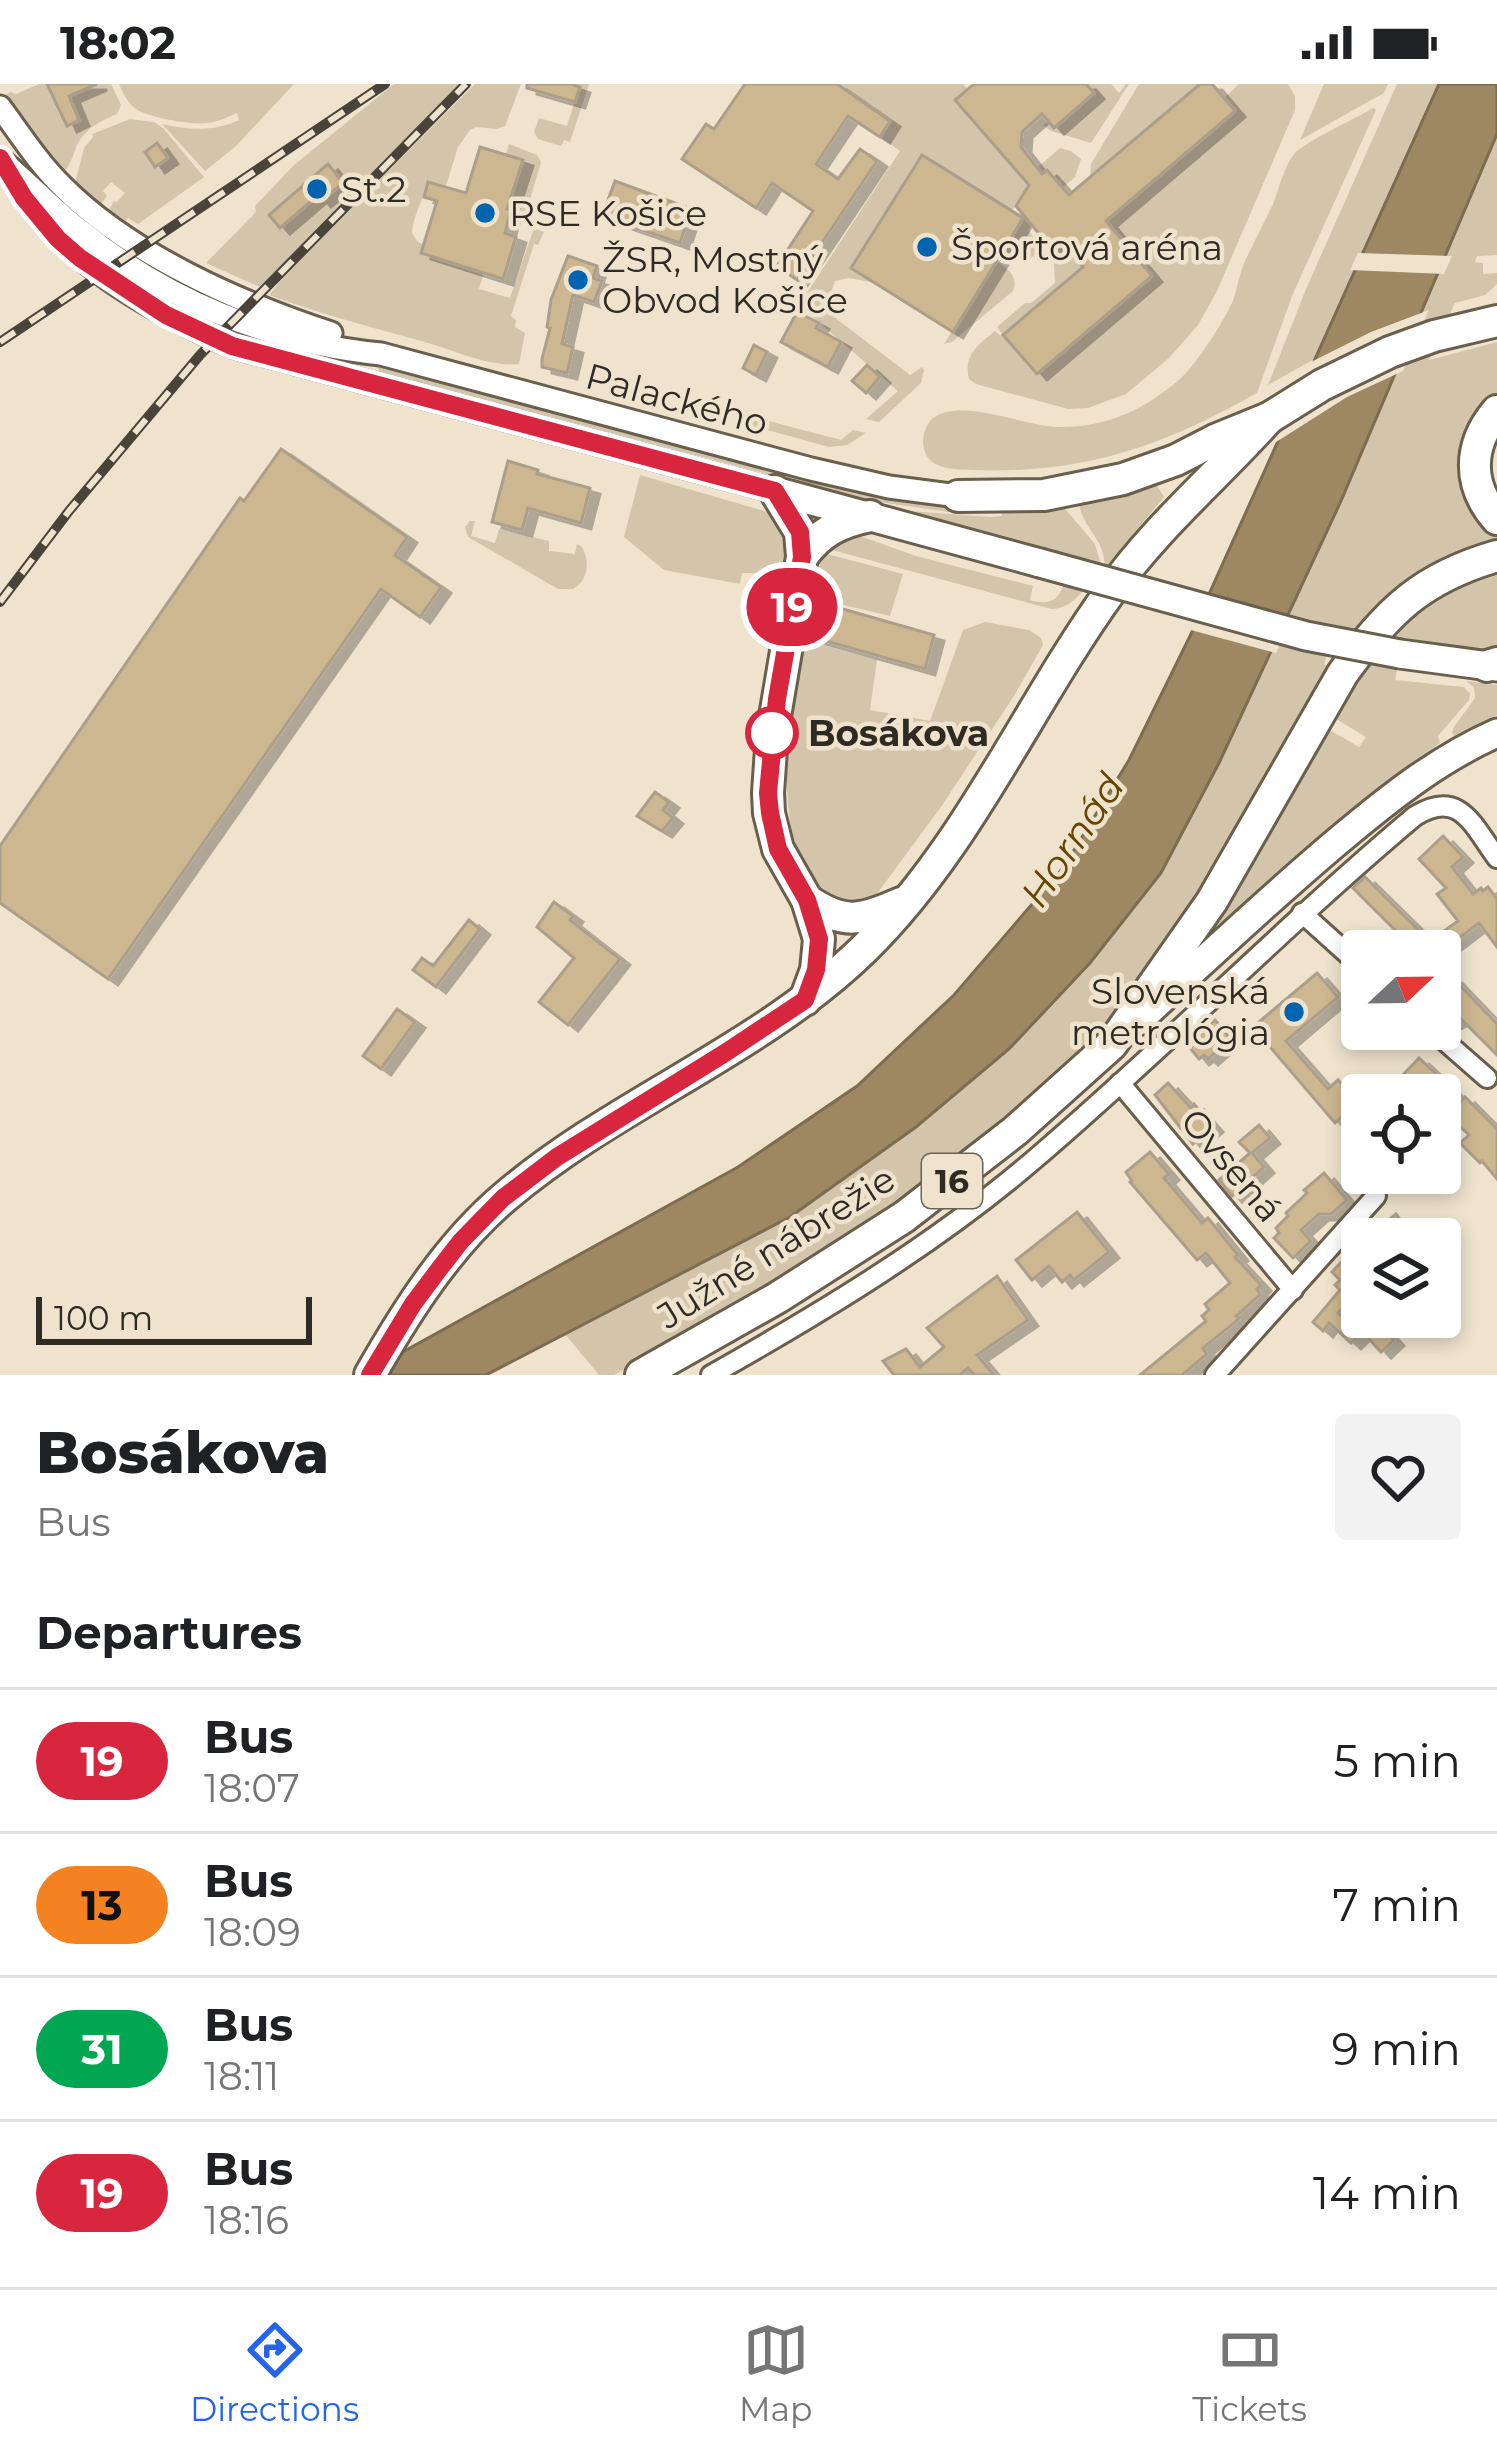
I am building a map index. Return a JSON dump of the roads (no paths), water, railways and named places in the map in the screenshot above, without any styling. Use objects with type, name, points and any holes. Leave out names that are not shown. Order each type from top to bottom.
[{"type":"highway","points":[[958,496],[1070,492],[1148,471],[1269,418],[1364,363],[1493,318]]},
{"type":"highway","points":[[1497,411],[1483,431],[1473,466],[1482,498],[1497,519]]},
{"type":"highway","points":[[370,1375],[440,1268],[487,1213],[524,1181],[805,1000],[864,948],[907,901],[989,785],[1109,593],[1140,552],[1269,418]]},
{"type":"highway","points":[[775,491],[800,532],[802,557],[774,717],[768,793],[778,849],[807,900],[819,939],[805,1000]]},
{"type":"highway","points":[[802,557],[823,533],[870,516]]},
{"type":"highway","points":[[1112,1044],[1212,901],[1367,639],[1426,585],[1497,556]]},
{"type":"highway","points":[[807,900],[826,914],[849,920],[907,901]]},
{"type":"highway","name":"Južné nábrežie","points":[[641,1375],[776,1298],[904,1216],[1015,1131],[1112,1044]]},
{"type":"main road","points":[[775,491],[1306,636],[1494,666]]},
{"type":"main road","name":"Južné nábrežie","points":[[1112,1044],[1290,880],[1383,803],[1456,753],[1497,733]]},
{"type":"street","name":"Palackého","points":[[0,107],[51,175],[119,232],[235,297],[381,354]]},
{"type":"street","name":"Palackého","points":[[1,159],[92,240],[180,297],[244,324],[381,354],[811,470],[958,496]]},
{"type":"street","name":"Palackého","points":[[1,159],[24,198],[80,258],[166,315],[232,346],[775,491]]},
{"type":"street","name":"Južné nábrežie","points":[[711,1375],[909,1255],[1035,1159],[1302,913],[1415,816],[1436,806],[1461,811],[1497,858]]},
{"type":"street","points":[[1302,913],[1341,948]]},
{"type":"street","points":[[1455,1050],[1487,1078]]},
{"type":"street","name":"Ovsená","points":[[1120,1083],[1293,1290]]},
{"type":"street","points":[[1215,1375],[1376,1196]]},
{"type":"railway","points":[[0,342],[385,84]]},
{"type":"railway","points":[[0,602],[69,511],[200,355],[466,84]]},
{"type":"place","name":"St.2","points":[[317,189]]},
{"type":"place","name":"RSE Košice","points":[[485,213]]},
{"type":"place","name":"Športová aréna","points":[[927,247]]},
{"type":"place","name":"ŽSR, Mostný Obvod Košice","points":[[578,280]]},
{"type":"place","name":"Bosákova","points":[[772,733]]},
{"type":"place","name":"Slovenská metrológia","points":[[1294,1012]]},
{"type":"water label","name":"Hornád","points":[[1072,840]]}]
